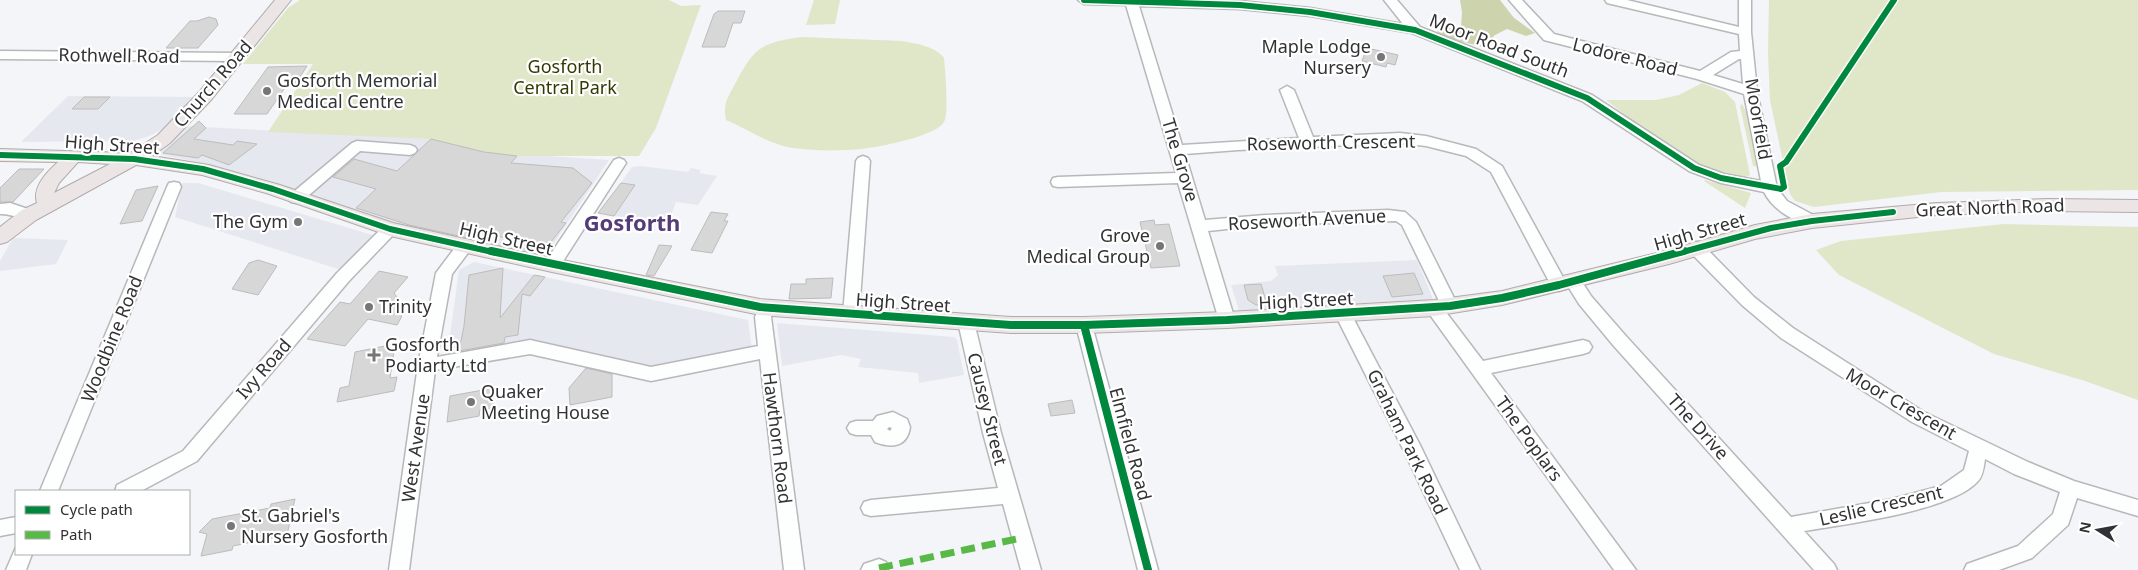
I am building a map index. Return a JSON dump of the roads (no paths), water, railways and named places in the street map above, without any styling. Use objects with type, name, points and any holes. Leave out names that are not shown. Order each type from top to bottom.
[{"type":"main road","name":"Church Road","points":[[0,237],[29,215],[134,159],[174,130],[238,57],[283,0]]},
{"type":"main road","name":"High Street","points":[[0,155],[134,159],[203,169],[273,189],[390,229],[552,265],[767,307],[966,322],[1084,325],[1227,320],[1442,307],[1502,298],[1566,283],[1755,232],[1812,221]]},
{"type":"main road","points":[[47,206],[44,200],[46,187],[74,156]]},
{"type":"main road","name":"Great North Road","points":[[1812,221],[1937,209],[2048,205],[2138,206]]},
{"type":"street","points":[[1084,0],[1132,0]]},
{"type":"street","name":"Moor Road South","points":[[1132,0],[1240,5],[1310,12],[1415,30],[1587,98],[1694,168],[1721,178],[1770,188]]},
{"type":"street","name":"The Grove","points":[[1132,0],[1227,320]]},
{"type":"street","points":[[1390,0],[1415,30]]},
{"type":"street","name":"Lodore Road","points":[[1515,0],[1549,37],[1702,76],[1750,91]]},
{"type":"street","points":[[1611,0],[1745,32]]},
{"type":"street","name":"Moorfield","points":[[1745,0],[1745,32],[1750,91],[1770,188]]},
{"type":"street","name":"Rothwell Road","points":[[0,55],[238,57]]},
{"type":"street","name":"Moorfield","points":[[1702,76],[1736,55],[1748,55]]},
{"type":"street","points":[[1287,90],[1308,142]]},
{"type":"street","name":"Roseworth Crescent","points":[[1177,150],[1238,145],[1400,138],[1426,141],[1471,152],[1497,169],[1566,283]]},
{"type":"street","points":[[296,198],[357,146],[410,150]]},
{"type":"street","points":[[851,314],[863,161]]},
{"type":"street","points":[[552,265],[618,163]]},
{"type":"street","points":[[1058,182],[1185,178]]},
{"type":"street","name":"Woodbine Road","points":[[49,490],[174,187]]},
{"type":"street","points":[[1770,188],[1774,197],[1781,203],[1812,221]]},
{"type":"street","points":[[0,209],[10,208],[29,215]]},
{"type":"street","name":"Roseworth Avenue","points":[[1200,226],[1265,220],[1400,216],[1408,222],[1442,307]]},
{"type":"street","name":"Ivy Road","points":[[126,490],[190,456],[344,277],[390,229]]},
{"type":"street","name":"West Avenue","points":[[399,570],[427,365],[444,273],[466,245]]},
{"type":"street","name":"Moor Crescent","points":[[1696,248],[1748,301],[1787,333],[1918,417],[2021,468],[2071,488],[2138,508]]},
{"type":"street","name":"The Drive","points":[[1566,283],[1585,300],[1827,570]]},
{"type":"street","name":"Hawthorn Road","points":[[767,307],[762,317],[794,570]]},
{"type":"street","name":"The Poplars","points":[[1442,307],[1477,369],[1626,570]]},
{"type":"street","name":"Graham Park Road","points":[[1343,314],[1414,450],[1470,570]]},
{"type":"street","name":"Causey Street","points":[[966,322],[1008,495],[1031,570]]},
{"type":"street","name":"Elmfield Road","points":[[1084,325],[1148,570]]},
{"type":"street","points":[[427,365],[530,347],[651,374],[766,351]]},
{"type":"street","points":[[1477,369],[1583,347]]},
{"type":"street","points":[[856,428],[878,428]]},
{"type":"street","name":"Leslie Crescent","points":[[1787,526],[1892,507],[1946,493],[1972,475],[1979,448]]},
{"type":"street","points":[[1974,570],[2025,552],[2060,519],[2071,488]]},
{"type":"street","points":[[871,508],[1008,495]]},
{"type":"street","points":[[0,528],[15,526]]},
{"type":"street","points":[[16,570],[22,555]]},
{"type":"place","name":"Maple Lodge Nursery","points":[[1381,57]]},
{"type":"place","name":"Gosforth Memorial Medical Centre","points":[[267,91]]},
{"type":"place","name":"The Gym","points":[[298,222]]},
{"type":"place","name":"Grove Medical Group","points":[[1160,246]]},
{"type":"place","name":"Trinity","points":[[369,307]]},
{"type":"place","name":"Gosforth Podiarty Ltd","points":[[374,355]]},
{"type":"place","name":"Quaker Meeting House","points":[[471,402]]},
{"type":"place","name":"St. Gabriel's Nursery Gosforth","points":[[231,526]]},
{"type":"district","name":"Gosforth","points":[[632,223]]},
{"type":"park label","name":"Gosforth Central Park","points":[[565,77]]}]
